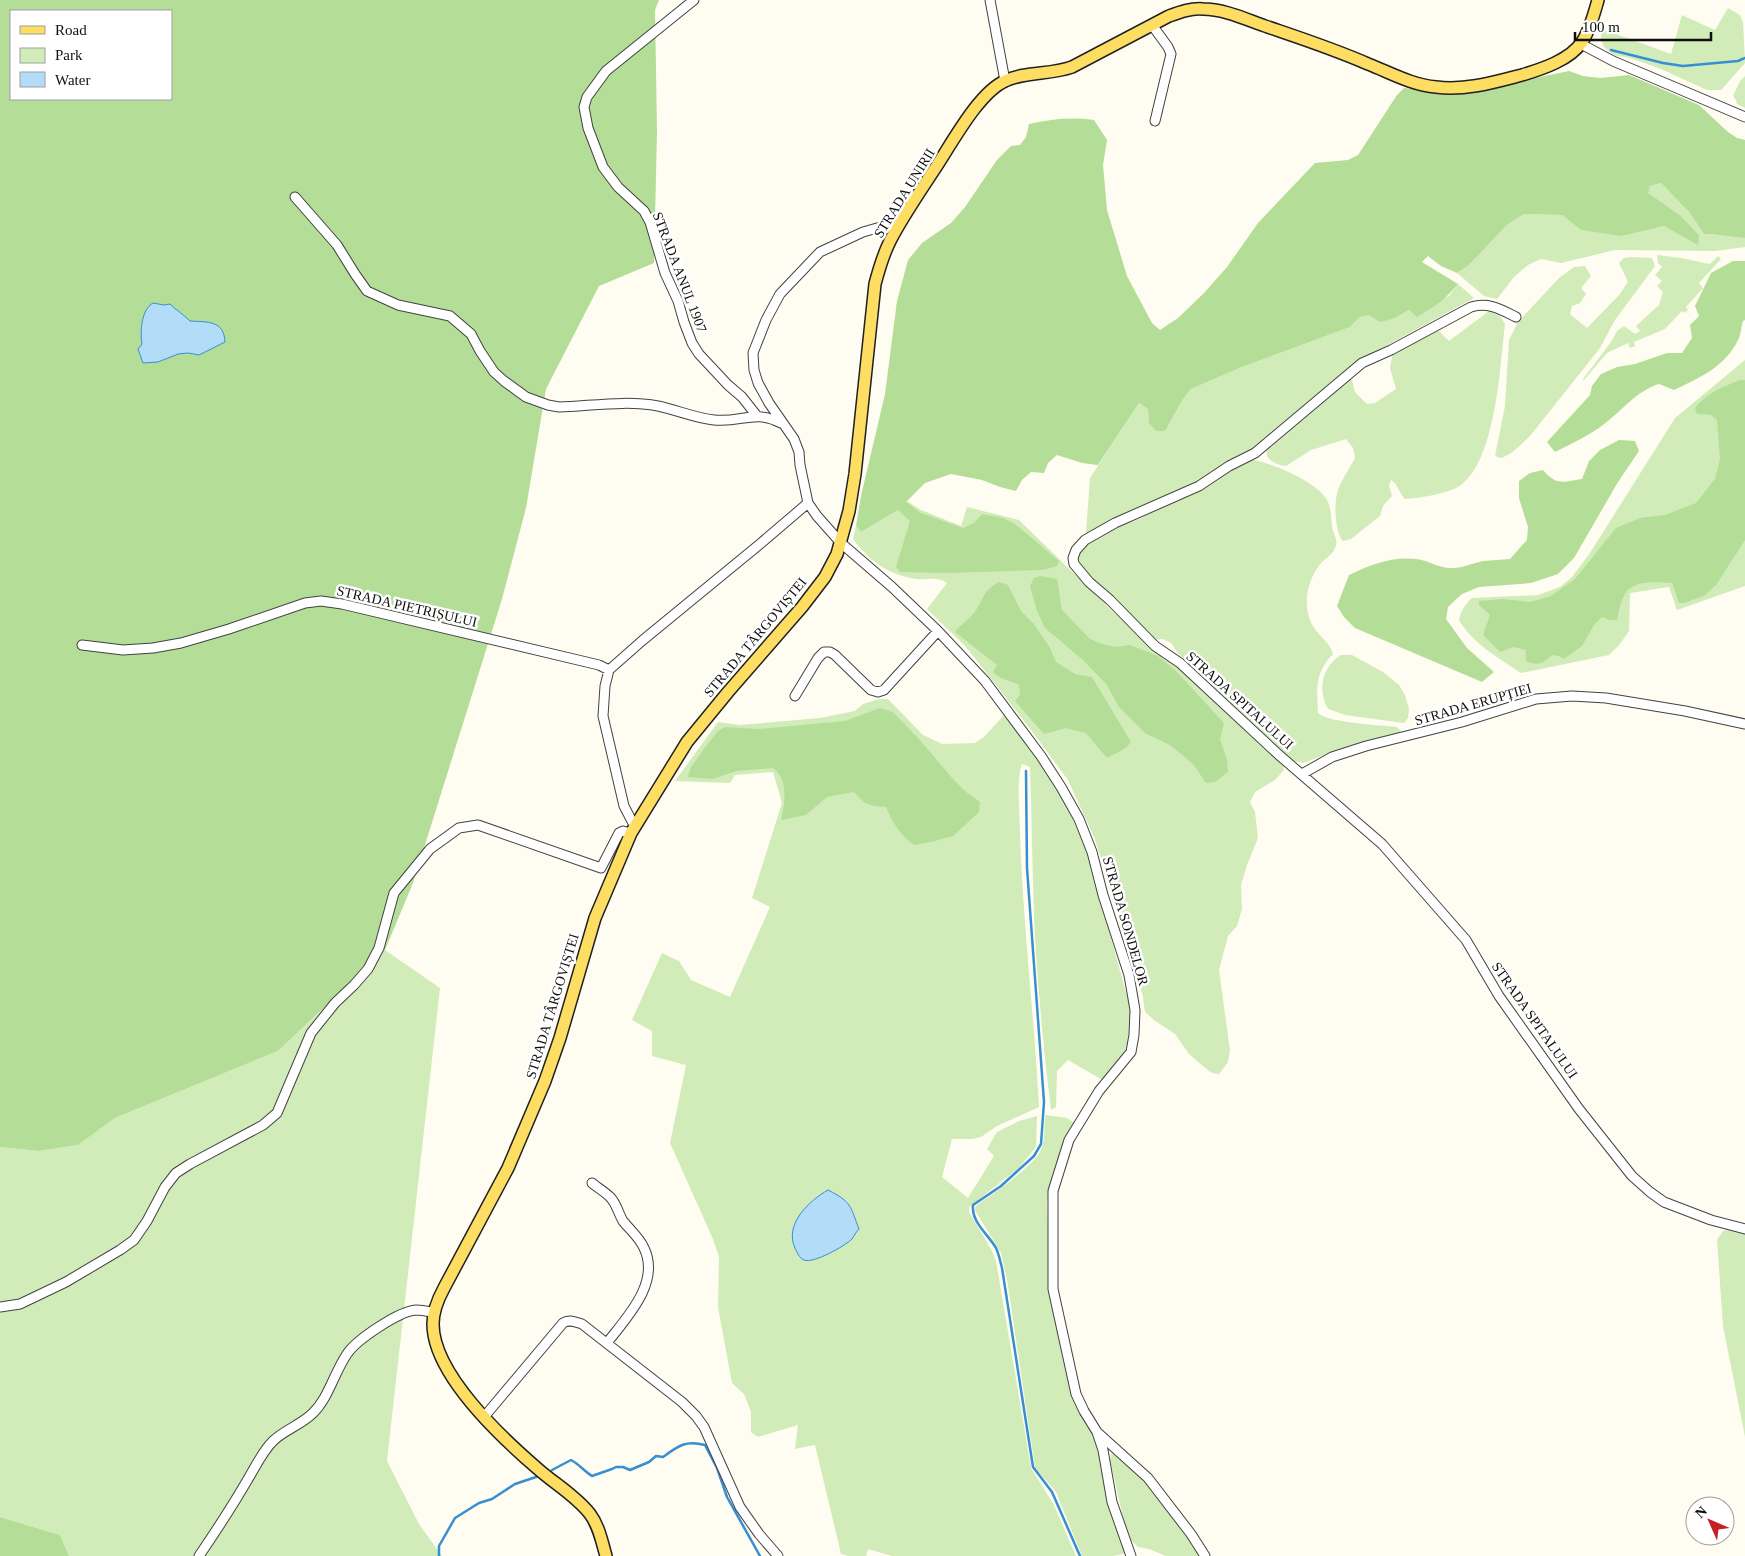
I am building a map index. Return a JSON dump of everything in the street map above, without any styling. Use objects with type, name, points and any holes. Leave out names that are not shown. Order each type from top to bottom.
[{"type":"main road","points":[[1005,81],[1017,76],[1062,71],[1181,12],[1193,9],[1212,9],[1330,48],[1407,81],[1437,88],[1457,88],[1500,81],[1530,72],[1570,54],[1581,44],[1598,0]]},
{"type":"main road","name":"STRADA UNIRII","points":[[841,542],[849,511],[858,454],[875,284],[885,252],[898,226],[963,125],[992,90],[1005,81]]},
{"type":"main road","name":"STRADA TÂRGOVIȘTEI","points":[[606,1556],[599,1531],[590,1513],[515,1448],[484,1417],[456,1382],[442,1357],[434,1334],[435,1312],[438,1299],[508,1168],[545,1081],[560,1038],[595,918],[633,830],[687,742],[722,699],[780,634],[818,586],[837,554],[841,542]]},
{"type":"street","name":"STRADA ANUL 1907","points":[[694,0],[606,71],[587,97],[584,107],[595,152],[603,167],[618,187],[644,212],[650,222],[665,273],[678,301],[692,343],[757,416]]},
{"type":"street","points":[[990,0],[1005,81]]},
{"type":"street","points":[[1152,25],[1171,54],[1155,121]]},
{"type":"street","points":[[1581,44],[1613,61],[1745,116]]},
{"type":"street","points":[[296,197],[337,245],[367,291],[398,305],[450,316],[471,334],[494,372],[526,397],[559,407],[628,403],[658,406],[715,420],[730,421],[757,416],[769,417],[782,423]]},
{"type":"street","points":[[841,542],[826,528],[808,503],[799,452],[788,430],[758,383],[754,370],[753,353],[766,320],[780,294],[820,252],[862,232],[884,226],[898,226]]},
{"type":"street","name":"STRADA SPITALULUI","points":[[1516,316],[1495,306],[1477,306],[1362,363],[1255,454],[1229,466],[1199,486],[1096,532],[1076,550],[1073,558],[1074,564],[1089,582],[1110,600],[1155,646],[1180,663],[1279,755],[1382,844],[1466,940],[1499,996],[1579,1109],[1632,1176],[1664,1202],[1710,1220],[1745,1229]]},
{"type":"street","points":[[601,868],[619,833],[633,830],[624,806],[603,716],[605,686],[609,670],[808,503]]},
{"type":"street","name":"STRADA SONDELOR","points":[[841,542],[892,586],[938,631],[963,656],[1005,706],[1061,786],[1079,819],[1092,852],[1103,895],[1129,975],[1135,1010],[1133,1044],[1131,1052],[1099,1091],[1069,1140],[1053,1191],[1054,1289],[1076,1394],[1097,1432],[1148,1478],[1191,1534],[1205,1556]]},
{"type":"street","name":"STRADA PIETRIȘULUI","points":[[82,645],[123,650],[171,645],[229,629],[305,603],[321,601],[342,604],[599,665],[609,670]]},
{"type":"street","points":[[795,696],[818,658],[824,652],[830,652],[834,655],[871,690],[878,692],[884,690],[938,631]]},
{"type":"street","name":"STRADA ERUPȚIEI","points":[[1302,774],[1332,758],[1366,746],[1462,722],[1536,699],[1572,696],[1606,698],[1745,724]]},
{"type":"street","points":[[0,1307],[20,1304],[66,1282],[120,1250],[134,1240],[147,1221],[165,1187],[176,1174],[190,1164],[263,1125],[277,1113],[311,1033],[335,1003],[368,969],[379,948],[394,893],[430,849],[447,836],[459,828],[478,825],[614,872]]},
{"type":"street","points":[[592,1183],[610,1197],[623,1220],[637,1237],[645,1249],[649,1268],[646,1285],[633,1309],[607,1343]]},
{"type":"street","points":[[199,1556],[261,1456],[283,1432],[312,1414],[323,1401],[346,1355],[356,1343],[408,1312],[415,1310],[435,1312]]},
{"type":"street","points":[[484,1417],[566,1320],[582,1324],[682,1402],[696,1416],[711,1442],[740,1507],[759,1534],[778,1556]]},
{"type":"street","points":[[1097,1432],[1112,1502],[1131,1556]]},
{"type":"green space","points":[[0,0],[659,0],[655,10],[657,131],[654,263],[599,286],[546,389],[526,508],[502,599],[413,883],[385,950],[278,1051],[115,1118],[78,1145],[38,1151],[0,1147]]},
{"type":"green space","points":[[1728,8],[1740,15],[1743,22],[1745,63],[1721,90],[1707,90],[1661,69],[1630,58],[1614,55],[1604,47],[1601,40],[1601,26],[1605,30],[1671,54],[1682,15],[1715,30]]},
{"type":"green space","points":[[1569,71],[1583,76],[1600,78],[1629,75],[1699,105],[1728,132],[1737,138],[1745,140],[1745,238],[1704,234],[1689,212],[1661,183],[1650,186],[1648,193],[1681,216],[1699,235],[1698,245],[1664,226],[1621,236],[1581,230],[1562,215],[1524,214],[1507,225],[1468,266],[1457,273],[1441,266],[1428,256],[1422,262],[1458,284],[1449,294],[1417,317],[1409,310],[1395,318],[1380,322],[1369,315],[1360,317],[1350,327],[1242,367],[1191,389],[1183,399],[1165,431],[1156,431],[1149,423],[1148,409],[1139,403],[1098,465],[1082,463],[1057,455],[1048,463],[1044,473],[1031,472],[1022,480],[1016,491],[982,480],[951,474],[925,483],[906,502],[921,513],[963,528],[974,523],[982,514],[1003,518],[1015,524],[1059,561],[1057,566],[1043,570],[944,573],[900,572],[896,567],[910,521],[898,510],[861,532],[856,526],[861,496],[885,394],[897,301],[908,260],[922,243],[951,223],[965,207],[997,160],[1011,146],[1020,145],[1026,137],[1029,124],[1062,119],[1094,120],[1107,140],[1103,165],[1107,210],[1127,276],[1152,323],[1160,330],[1178,318],[1204,293],[1227,267],[1258,223],[1315,163],[1348,160],[1358,155],[1397,95],[1404,88],[1456,94]]},
{"type":"green space","points":[[1745,76],[1745,108],[1737,104],[1733,96],[1740,81]]},
{"type":"green space","points":[[1661,183],[1689,212],[1704,234],[1745,238],[1745,247],[1715,251],[1615,250],[1561,263],[1541,259],[1528,265],[1514,277],[1497,299],[1484,296],[1457,273],[1468,266],[1507,225],[1524,214],[1562,215],[1581,230],[1621,235],[1664,226],[1699,235],[1681,216],[1647,193],[1650,186]]},
{"type":"green space","points":[[1657,255],[1710,264],[1718,256],[1721,259],[1699,283],[1703,288],[1686,307],[1688,310],[1684,313],[1682,311],[1665,329],[1634,342],[1635,346],[1630,348],[1628,343],[1607,353],[1584,380],[1617,331],[1624,326],[1635,334],[1640,331],[1636,326],[1659,305],[1663,292],[1657,286],[1662,281],[1655,275],[1662,267],[1658,263]]},
{"type":"green space","points":[[1624,258],[1652,258],[1655,266],[1615,320],[1600,348],[1530,436],[1509,454],[1501,458],[1495,456],[1505,406],[1509,340],[1518,322],[1559,278],[1574,267],[1585,266],[1591,276],[1581,288],[1586,294],[1580,303],[1572,306],[1570,314],[1587,328],[1619,295],[1628,282],[1619,263]]},
{"type":"green space","points":[[1733,261],[1745,261],[1745,320],[1743,321],[1738,340],[1726,358],[1710,371],[1674,390],[1659,384],[1643,391],[1610,420],[1579,440],[1555,452],[1547,442],[1590,395],[1592,386],[1601,374],[1617,367],[1635,364],[1667,353],[1682,353],[1692,338],[1690,325],[1699,316],[1695,306],[1711,273]]},
{"type":"green space","points":[[1458,284],[1474,298],[1358,361],[1252,451],[1240,454],[1206,479],[1139,510],[1110,520],[1089,534],[1086,533],[1090,478],[1139,403],[1148,409],[1149,423],[1156,431],[1165,431],[1183,399],[1191,389],[1242,367],[1350,327],[1360,317],[1369,315],[1395,318],[1409,310],[1449,296]]},
{"type":"green space","points":[[1489,311],[1500,316],[1505,324],[1494,410],[1482,455],[1473,472],[1461,485],[1449,491],[1405,499],[1391,480],[1389,485],[1392,496],[1383,506],[1380,516],[1351,539],[1343,541],[1337,526],[1336,499],[1340,485],[1355,458],[1353,448],[1346,439],[1311,450],[1286,466],[1271,461],[1267,457],[1267,451],[1295,423],[1348,379],[1352,380],[1355,392],[1367,404],[1375,403],[1396,389],[1390,368],[1393,351],[1437,329],[1449,341]]},
{"type":"green space","points":[[1745,360],[1745,586],[1677,610],[1669,587],[1630,593],[1629,631],[1609,655],[1521,673],[1479,643],[1459,620],[1467,603],[1472,598],[1538,595],[1560,587],[1572,577],[1590,553],[1675,418]]},
{"type":"green space","points":[[1740,380],[1745,380],[1745,540],[1716,585],[1704,596],[1679,603],[1672,583],[1638,584],[1627,591],[1617,620],[1609,620],[1602,617],[1594,625],[1582,646],[1564,659],[1552,655],[1537,664],[1526,661],[1526,650],[1514,647],[1500,652],[1483,635],[1490,615],[1479,605],[1479,601],[1503,599],[1530,602],[1551,596],[1575,579],[1616,528],[1640,518],[1665,515],[1696,503],[1715,479],[1720,459],[1717,420],[1711,415],[1697,414],[1695,408],[1710,394]]},
{"type":"green space","points":[[1619,440],[1635,441],[1639,451],[1618,482],[1574,558],[1558,574],[1531,583],[1479,587],[1462,594],[1448,607],[1446,619],[1467,648],[1494,672],[1482,682],[1355,628],[1344,617],[1337,606],[1349,575],[1381,562],[1407,558],[1453,568],[1483,561],[1510,559],[1527,540],[1528,527],[1519,498],[1519,481],[1530,473],[1543,470],[1552,479],[1560,482],[1582,479],[1589,461],[1600,450]]},
{"type":"green space","points":[[1254,460],[1272,465],[1305,480],[1322,493],[1329,506],[1336,545],[1333,552],[1322,562],[1314,574],[1310,583],[1307,601],[1311,623],[1333,654],[1322,668],[1318,682],[1318,713],[1343,721],[1397,727],[1402,733],[1345,747],[1303,763],[1294,761],[1223,698],[1178,653],[1171,643],[1163,639],[1155,640],[1100,590],[1082,569],[1078,561],[1079,554],[1094,536],[1140,519],[1160,507],[1197,492],[1209,486],[1233,468]]},
{"type":"green space","points":[[907,501],[921,510],[961,526],[967,507],[1019,520],[1128,626],[1178,666],[1275,754],[1283,764],[1284,770],[1275,780],[1255,792],[1250,802],[1255,812],[1258,838],[1241,885],[1242,909],[1237,926],[1228,936],[1219,970],[1230,1051],[1228,1062],[1219,1074],[1212,1073],[1204,1067],[1189,1054],[1175,1034],[1145,1012],[1129,943],[1094,837],[1068,780],[966,647],[927,609],[947,583],[936,579],[907,577],[889,571],[874,561],[853,539],[856,526],[861,532],[898,510]]},
{"type":"green space","points":[[1040,576],[1057,579],[1062,610],[1089,638],[1114,647],[1130,645],[1158,656],[1177,672],[1224,723],[1220,739],[1227,760],[1228,772],[1215,782],[1206,783],[1193,764],[1170,745],[1145,733],[1119,707],[1107,685],[1083,660],[1045,628],[1037,611],[1030,586],[1034,578]]},
{"type":"green space","points":[[999,582],[1008,585],[1021,611],[1033,623],[1049,646],[1056,662],[1075,674],[1092,677],[1131,742],[1126,747],[1107,758],[1086,733],[1066,728],[1044,734],[1015,701],[1020,695],[1019,685],[996,675],[993,672],[997,665],[955,632],[976,610],[989,589]]},
{"type":"green space","points":[[1341,655],[1352,655],[1383,672],[1399,685],[1405,695],[1409,709],[1408,718],[1404,723],[1345,715],[1328,709],[1323,694],[1323,679],[1329,666]]},
{"type":"green space","points":[[879,699],[888,699],[923,735],[942,744],[975,743],[984,737],[1004,715],[1008,719],[1050,775],[1084,841],[1129,1003],[1131,1017],[1130,1037],[1123,1053],[1104,1081],[1068,1060],[1057,1071],[1056,1107],[1051,1110],[1035,940],[1030,767],[1022,764],[1019,788],[1021,867],[1039,1107],[997,1126],[981,1137],[952,1139],[942,1177],[968,1198],[994,1156],[987,1149],[997,1132],[1019,1121],[1037,1116],[1036,1147],[1019,1168],[969,1207],[969,1212],[996,1261],[1031,1468],[1054,1505],[1076,1556],[892,1556],[868,1549],[866,1556],[841,1554],[815,1445],[795,1449],[798,1425],[758,1437],[751,1432],[751,1412],[744,1394],[732,1383],[718,1307],[719,1257],[713,1239],[670,1143],[686,1065],[652,1056],[652,1031],[632,1020],[662,953],[679,961],[691,980],[730,997],[770,907],[752,898],[782,803],[773,772],[735,775],[730,783],[675,781],[718,722],[740,725],[820,718],[855,711],[863,704]]},
{"type":"green space","points":[[880,708],[893,712],[953,779],[980,802],[979,812],[953,836],[914,845],[897,828],[886,807],[868,804],[854,792],[827,797],[806,815],[781,820],[784,806],[784,785],[782,779],[773,768],[737,771],[712,779],[688,777],[691,767],[709,742],[718,731],[725,727],[759,729],[845,721]]},
{"type":"green space","points":[[385,950],[440,988],[387,1461],[419,1524],[442,1556],[69,1556],[60,1535],[0,1517],[0,1147],[38,1151],[78,1145],[115,1118],[278,1051]]},
{"type":"green space","points":[[1046,1115],[1067,1118],[1076,1124],[1066,1141],[1049,1187],[1047,1206],[1052,1286],[1068,1376],[1097,1443],[1112,1512],[1126,1551],[1124,1554],[1112,1556],[1082,1556],[1056,1492],[1035,1468],[1007,1279],[1001,1253],[975,1208],[1022,1172],[1037,1157],[1043,1146]]},
{"type":"green space","points":[[1730,1229],[1745,1233],[1745,1437],[1723,1326],[1717,1240],[1723,1231]]},
{"type":"green space","points":[[1112,1452],[1117,1453],[1145,1479],[1201,1556],[1166,1556],[1138,1547],[1131,1540],[1123,1517],[1110,1460]]},
{"type":"green space","points":[[0,1517],[60,1535],[69,1556],[0,1556]]},
{"type":"water","points":[[153,303],[170,304],[190,321],[208,322],[218,326],[222,330],[225,342],[199,355],[178,354],[158,362],[143,363],[138,349],[142,344],[142,322],[146,311]]},
{"type":"water","points":[[828,1190],[842,1198],[849,1205],[859,1229],[852,1239],[836,1250],[821,1257],[808,1261],[804,1260],[795,1248],[792,1239],[793,1230],[800,1214],[806,1207]]},
{"type":"waterway","points":[[1611,50],[1683,66],[1738,61],[1745,58]]},
{"type":"waterway","points":[[1026,771],[1027,868],[1044,1102],[1041,1144],[1034,1156],[1001,1186],[973,1205],[973,1211],[977,1222],[999,1255],[1033,1467],[1052,1492],[1080,1556]]},
{"type":"waterway","points":[[552,1470],[571,1460],[592,1476],[616,1467],[630,1470],[649,1462],[656,1456],[663,1457],[682,1445],[692,1443],[705,1445],[717,1468],[727,1497],[760,1556]]},
{"type":"waterway","points":[[439,1556],[439,1546],[455,1518],[479,1503],[492,1499],[515,1484],[536,1477]]}]
